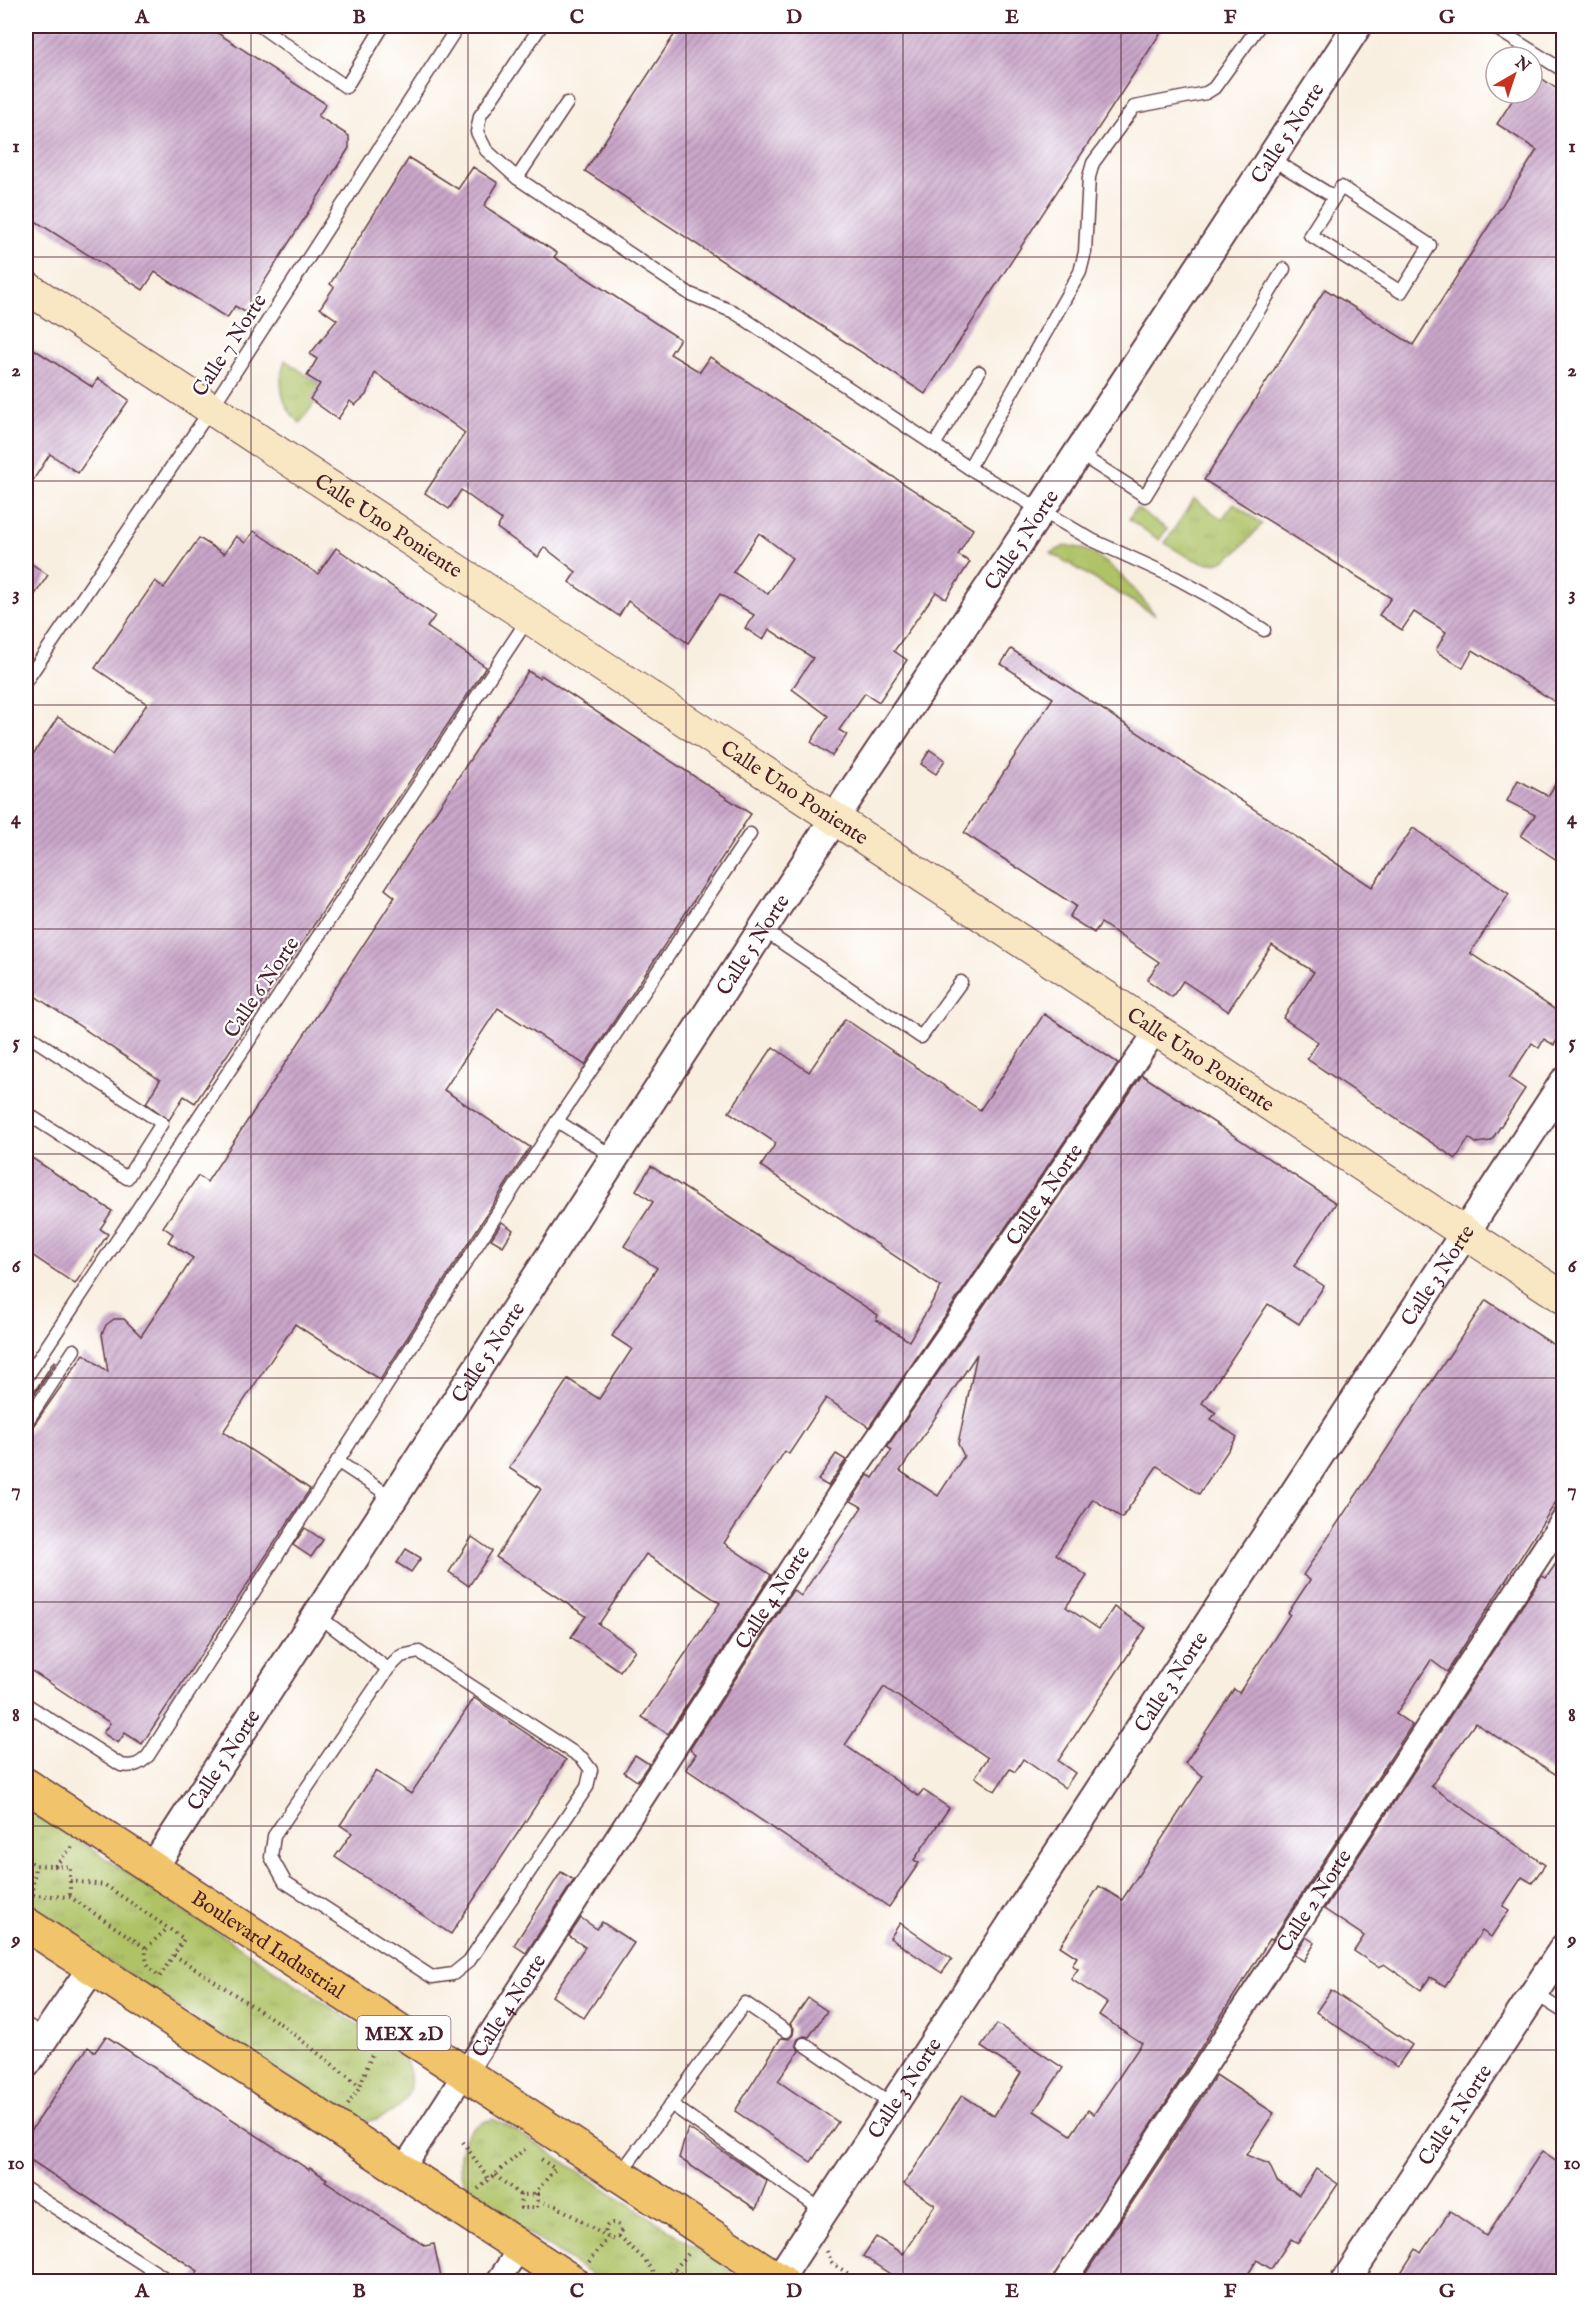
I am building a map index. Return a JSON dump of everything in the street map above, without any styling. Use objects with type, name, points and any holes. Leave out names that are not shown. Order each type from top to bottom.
[{"type":"highway","name":"Boulevard Industrial","points":[[26,1785],[466,2073],[537,2138],[620,2175],[780,2281]]},
{"type":"highway","points":[[26,1924],[92,1968],[151,1988],[335,2126],[573,2282]]},
{"type":"main road","name":"Calle Uno Poniente","points":[[26,287],[1563,1298]]},
{"type":"street","name":"Calle 5 Norte","points":[[153,1868],[762,929],[1041,510],[1358,26]]},
{"type":"street","name":"Calle 4 Norte","points":[[402,2170],[839,1494],[1156,1031]]},
{"type":"street","name":"Calle 3 Norte","points":[[780,2281],[892,2105],[1563,1082]]},
{"type":"street","name":"Calle 2 Norte","points":[[1064,2282],[1563,1518]]},
{"type":"street","name":"Calle 1 Norte","points":[[1345,2282],[1563,1948]]},
{"type":"street","points":[[26,2064],[35,2030],[92,1968]]},
{"type":"street","points":[[498,2282],[520,2248]]},
{"type":"lane","points":[[260,26],[346,87],[383,26]]},
{"type":"lane","name":"Calle 7 Norte","points":[[26,681],[211,409],[456,26]]},
{"type":"lane","points":[[540,26],[480,116],[477,132],[486,150],[517,178],[690,294],[734,312],[969,468],[1092,540],[1176,578],[1264,630]]},
{"type":"lane","points":[[969,468],[1080,272],[1085,252],[1089,177],[1093,164],[1134,107],[1206,93],[1214,88],[1259,26]]},
{"type":"lane","points":[[1492,26],[1563,71]]},
{"type":"lane","points":[[517,178],[567,103]]},
{"type":"lane","points":[[1270,158],[1334,197]]},
{"type":"lane","points":[[1341,187],[1430,246],[1401,292],[1310,235],[1334,197],[1341,187]]},
{"type":"lane","points":[[1078,453],[1145,496],[1284,269]]},
{"type":"lane","points":[[934,445],[979,372]]},
{"type":"lane","name":"Calle 6 Norte","points":[[26,1378],[529,618]]},
{"type":"lane","points":[[26,1704],[121,1766],[132,1767],[141,1764],[557,1121],[750,834]]},
{"type":"lane","points":[[762,929],[921,1037],[961,982]]},
{"type":"lane","points":[[26,1034],[162,1123],[127,1178],[26,1113]]},
{"type":"lane","points":[[557,1121],[614,1157]]},
{"type":"lane","points":[[26,1423],[74,1350]]},
{"type":"lane","points":[[337,1461],[393,1498]]},
{"type":"lane","points":[[317,1615],[388,1669]]},
{"type":"lane","points":[[419,1652],[582,1758],[591,1770],[587,1787],[581,1797],[468,1961],[453,1974],[432,1977],[285,1882],[271,1857],[274,1836],[388,1669],[401,1656],[419,1652]]},
{"type":"lane","points":[[1534,1993],[1563,2012]]},
{"type":"lane","points":[[620,2175],[745,2003],[786,2031]]},
{"type":"lane","points":[[804,2044],[892,2105]]},
{"type":"lane","points":[[671,2104],[823,2211]]},
{"type":"lane","points":[[26,2189],[171,2282]]},
{"type":"path","points":[[26,1859],[35,1865],[70,1867],[70,1897]]},
{"type":"path","points":[[35,1865],[33,1895],[70,1897],[146,1948]]},
{"type":"path","points":[[70,1881],[105,1885],[184,1939],[151,1988]]},
{"type":"path","points":[[151,1988],[150,1970],[145,1959],[146,1948],[168,1928]]},
{"type":"path","points":[[174,1955],[282,2025],[360,2086]]},
{"type":"path","points":[[335,2126],[360,2086],[372,2054]]},
{"type":"path","points":[[457,2206],[537,2138],[555,2169],[534,2194]]},
{"type":"path","points":[[463,2142],[489,2180]]},
{"type":"path","points":[[495,2175],[520,2195],[538,2194],[537,2208],[521,2208],[520,2195]]},
{"type":"path","points":[[538,2201],[555,2205],[605,2236],[615,2240],[619,2237]]},
{"type":"path","points":[[605,2236],[606,2225],[611,2222],[620,2227],[619,2237]]},
{"type":"path","points":[[619,2237],[643,2258],[662,2282],[675,2270],[705,2231]]},
{"type":"path","points":[[832,2263],[861,2282]]},
{"type":"path","points":[[675,2270],[695,2282]]},
{"type":"path","points":[[846,2281],[853,2282]]},
{"type":"green space","points":[[285,360],[325,388],[300,423],[289,410],[282,394],[281,377]]},
{"type":"green space","points":[[1194,499],[1222,519],[1234,503],[1262,524],[1229,557],[1219,562],[1208,563],[1196,560],[1165,543]]},
{"type":"green space","points":[[1136,508],[1167,529],[1159,540],[1129,519]]},
{"type":"green space","points":[[1065,546],[1091,553],[1104,561],[1127,582],[1155,615],[1051,553]]},
{"type":"green space","points":[[26,1806],[402,2054],[409,2068],[411,2081],[409,2092],[403,2102],[384,2116],[357,2122],[26,1909]]},
{"type":"green space","points":[[493,2119],[507,2125],[725,2266],[738,2281],[601,2281],[467,2193],[461,2170],[461,2148],[471,2130],[480,2123]]},
{"type":"building","points":[[26,26],[207,26],[326,104],[318,116],[349,136],[349,148],[245,312],[235,306],[227,318],[155,272],[143,290],[26,215]]},
{"type":"building","points":[[680,26],[1165,26],[925,394],[585,171]]},
{"type":"building","points":[[1544,80],[1563,93],[1563,707],[1473,650],[1463,668],[1440,654],[1436,650],[1446,632],[1414,612],[1402,630],[1379,615],[1391,598],[1204,480],[1325,289],[1413,345],[1537,150],[1497,124],[1509,105],[1544,105]]},
{"type":"building","points":[[409,158],[458,189],[473,167],[498,183],[484,206],[557,253],[554,257],[680,339],[670,354],[700,372],[710,357],[973,529],[958,555],[970,562],[946,599],[936,592],[894,651],[907,660],[879,702],[865,693],[839,730],[847,735],[832,756],[811,742],[828,716],[792,689],[813,658],[769,629],[763,640],[745,628],[754,615],[720,594],[688,643],[628,601],[619,616],[569,582],[576,572],[544,547],[538,557],[497,528],[502,520],[461,490],[449,509],[425,493],[465,433],[446,419],[375,373],[366,395],[355,405],[350,401],[338,419],[310,399],[320,384],[307,376],[317,359],[310,354],[337,320],[320,308],[334,287],[330,284]],"holes":[[[759,533],[792,558],[768,594],[733,572]]]},
{"type":"building","points":[[26,344],[92,387],[98,378],[129,400],[78,473],[50,454],[26,491]]},
{"type":"building","points":[[254,531],[318,574],[336,548],[435,616],[427,627],[486,667],[195,1103],[184,1096],[169,1120],[146,1103],[160,1080],[26,990],[26,765],[58,717],[112,755],[147,704],[95,668],[155,581],[164,588],[199,538],[224,554],[236,536],[245,543]]},
{"type":"building","points":[[26,560],[48,575],[26,608]]},
{"type":"building","points":[[1011,649],[1372,887],[1413,828],[1509,894],[1470,953],[1563,1015],[1563,1031],[1554,1045],[1544,1039],[1539,1048],[1532,1043],[1509,1078],[1525,1089],[1491,1141],[1476,1143],[1469,1138],[1456,1159],[1307,1059],[1318,1042],[1283,1018],[1314,972],[1272,945],[1228,1011],[1183,981],[1172,997],[1147,980],[1159,962],[1101,923],[1094,933],[1069,917],[1076,906],[964,833],[1053,698],[1001,664]]},
{"type":"building","points":[[528,671],[539,678],[541,675],[751,814],[585,1065],[498,1008],[444,1090],[530,1147],[380,1380],[295,1324],[223,1432],[310,1489],[142,1744],[125,1733],[118,1743],[103,1733],[110,1723],[26,1667],[26,1436],[84,1354],[108,1372],[102,1334],[106,1325],[114,1319],[124,1319],[141,1336],[193,1258],[168,1242],[173,1234],[163,1227],[198,1176],[207,1182],[395,897],[385,889]]},
{"type":"building","points":[[930,750],[945,760],[936,774],[921,764]]},
{"type":"building","points":[[1563,772],[1563,864],[1521,836],[1535,815],[1507,801],[1518,780],[1548,796]]},
{"type":"building","points":[[1044,1014],[1118,1063],[869,1427],[826,1398],[789,1454],[785,1451],[724,1543],[771,1575],[668,1734],[642,1717],[720,1603],[646,1554],[599,1624],[597,1623],[635,1650],[620,1671],[571,1637],[586,1616],[496,1557],[541,1489],[509,1468],[568,1379],[599,1399],[632,1349],[612,1336],[657,1268],[624,1246],[653,1202],[636,1190],[651,1166],[878,1315],[876,1320],[909,1341],[941,1287],[761,1166],[776,1143],[729,1112],[773,1047],[809,1072],[845,1019],[980,1110]]},
{"type":"building","points":[[1142,1075],[1336,1203],[1294,1266],[1324,1286],[1299,1324],[1268,1304],[1202,1403],[1216,1413],[1211,1419],[1237,1437],[1199,1494],[1157,1466],[1122,1518],[1093,1499],[1056,1554],[1087,1576],[1066,1607],[1099,1629],[1114,1607],[1146,1628],[1058,1761],[1075,1773],[1065,1788],[1023,1759],[1015,1772],[1010,1769],[995,1791],[975,1777],[988,1758],[884,1687],[845,1745],[918,1796],[923,1790],[949,1808],[914,1860],[919,1863],[889,1907],[686,1769],[696,1754],[690,1749],[793,1590],[801,1596],[862,1507],[851,1501],[868,1475],[873,1478],[892,1450],[887,1447]],"holes":[[[977,1354],[958,1444],[964,1456],[938,1496],[900,1471]]]},
{"type":"building","points":[[26,1154],[112,1211],[100,1229],[108,1234],[75,1284],[26,1251]]},
{"type":"building","points":[[502,1222],[513,1230],[503,1246],[491,1239]]},
{"type":"building","points":[[1486,1300],[1563,1351],[1563,1491],[1447,1672],[1431,1660],[1396,1714],[1412,1725],[1272,1940],[1270,1939],[1051,2282],[885,2282],[890,2274],[863,2256],[876,2237],[903,2254],[935,2205],[904,2184],[962,2095],[994,2116],[1021,2073],[981,2047],[997,2024],[1063,2068],[1034,2111],[1071,2135],[1088,2110],[1094,2114],[1142,2043],[1099,2015],[1107,2003],[1071,1979],[1078,1969],[1072,1965],[1077,1957],[1060,1946],[1099,1886],[1122,1900],[1203,1776],[1185,1763],[1234,1689],[1239,1693],[1310,1580],[1303,1575]]},
{"type":"building","points":[[54,1361],[56,1362],[34,1395],[33,1394]]},
{"type":"building","points":[[836,1454],[846,1460],[828,1486],[818,1480]]},
{"type":"building","points":[[305,1528],[323,1540],[311,1557],[293,1545]]},
{"type":"building","points":[[472,1537],[492,1551],[469,1586],[449,1572]]},
{"type":"building","points":[[406,1549],[421,1558],[411,1572],[397,1563]]},
{"type":"building","points":[[1563,1553],[1563,1779],[1475,1723],[1431,1786],[1545,1865],[1532,1883],[1522,1877],[1503,1906],[1509,1910],[1491,1937],[1482,1931],[1445,1986],[1430,1977],[1421,1990],[1384,1964],[1378,1967],[1354,1951],[1364,1936],[1324,1909],[1542,1576],[1546,1578]]},
{"type":"building","points":[[474,1698],[566,1760],[451,1934],[335,1857],[352,1833],[340,1825],[376,1771],[411,1794]]},
{"type":"building","points":[[635,1755],[649,1764],[637,1781],[624,1772]]},
{"type":"building","points":[[561,1872],[574,1880],[526,1953],[514,1945]]},
{"type":"building","points":[[581,1918],[597,1929],[602,1922],[634,1943],[584,2018],[552,1996],[585,1947],[569,1936]]},
{"type":"building","points":[[900,1923],[952,1959],[942,1973],[890,1938]]},
{"type":"building","points":[[1306,1937],[1315,1943],[1304,1961],[1294,1955]]},
{"type":"building","points":[[1331,1990],[1412,2045],[1397,2067],[1316,2012]]},
{"type":"building","points":[[808,1998],[827,2011],[809,2037],[804,2036],[798,2039],[796,2044],[799,2051],[778,2081],[838,2122],[811,2162],[735,2111],[781,2038],[789,2039],[793,2035],[794,2028],[790,2024]]},
{"type":"building","points":[[106,2036],[309,2170],[310,2168],[327,2179],[325,2181],[425,2246],[434,2244],[442,2282],[192,2282],[198,2271],[26,2157],[26,2138],[88,2047],[95,2052]]},
{"type":"building","points":[[1216,2075],[1274,2113],[1246,2155],[1269,2164],[1277,2181],[1299,2195],[1316,2169],[1338,2184],[1298,2243],[1291,2239],[1271,2269],[1257,2260],[1243,2282],[1080,2282]]},
{"type":"building","points":[[688,2128],[767,2181],[756,2209],[679,2158]]},
{"type":"building","points":[[1542,2151],[1563,2165],[1563,2282],[1395,2282],[1416,2249],[1421,2253],[1450,2211],[1486,2236]]}]
